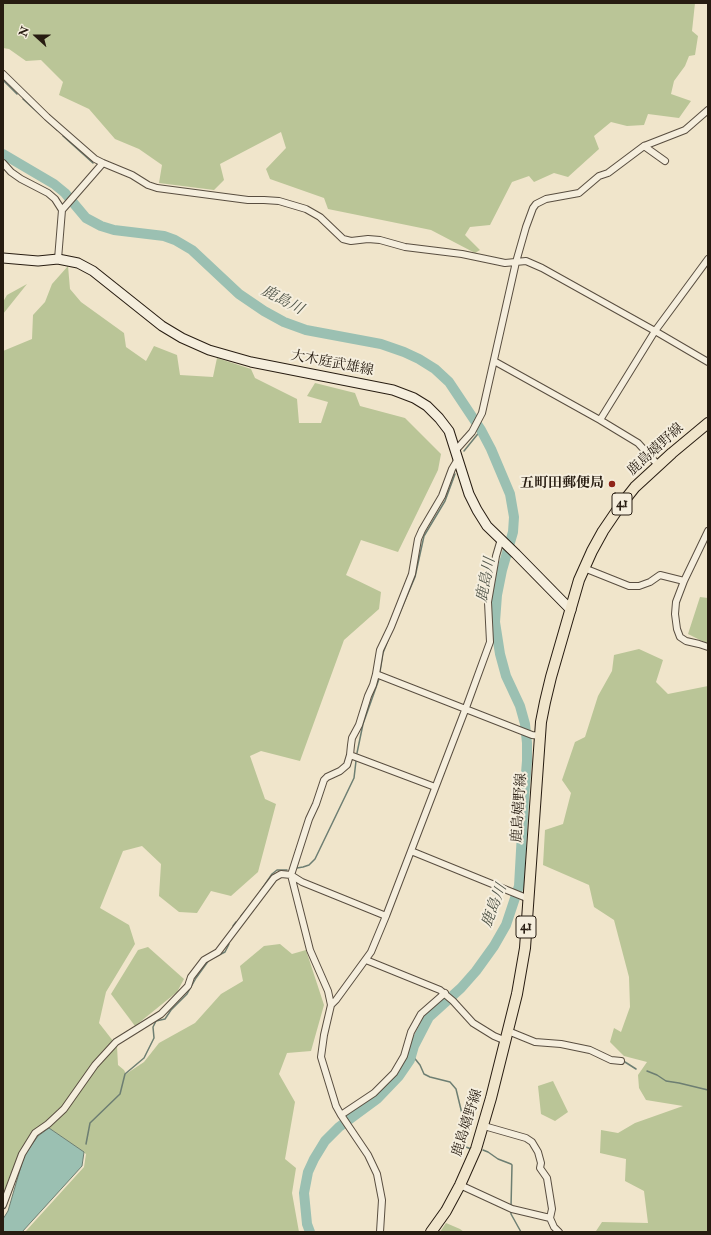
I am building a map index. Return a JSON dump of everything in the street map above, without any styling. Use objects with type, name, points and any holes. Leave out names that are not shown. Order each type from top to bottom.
[{"type":"main road","name":"大木庭武雄線","points":[[3,258],[38,261],[58,259],[78,263],[93,270],[134,305],[162,326],[182,338],[209,350],[250,362],[393,390],[414,398],[428,406],[449,431],[470,494],[477,510],[487,526],[571,610]]},
{"type":"main road","name":"鹿島嬉野線","points":[[431,1232],[446,1211],[460,1186],[476,1149],[484,1126],[517,994],[525,948],[526,898],[530,872],[536,736],[579,580],[603,531],[620,506],[635,488],[658,465],[707,426]]},
{"type":"street","points":[[3,74],[86,152],[102,163],[132,175],[148,185],[157,188],[248,200],[279,201],[306,209],[320,217],[343,238],[351,241],[368,239],[380,240],[405,247],[462,254],[504,263],[526,261],[542,268],[708,362]]},
{"type":"street","points":[[380,1232],[382,1200],[376,1174],[368,1155],[336,1106],[321,1057],[331,1005],[328,991],[310,950],[291,874],[308,819],[316,804],[324,780],[340,771],[346,765],[350,755],[352,738],[359,724],[376,674],[380,650],[412,574],[418,539],[442,496],[456,455],[472,432],[482,413],[516,262],[533,208],[536,204],[546,199],[579,193],[599,176],[608,173],[644,146],[685,130],[708,110]]},
{"type":"street","points":[[644,146],[665,161]]},
{"type":"street","points":[[3,163],[11,172],[21,179],[48,193],[63,209]]},
{"type":"street","points":[[58,259],[63,209],[102,163]]},
{"type":"street","points":[[600,420],[655,331],[708,259]]},
{"type":"street","points":[[494,361],[638,443],[658,465]]},
{"type":"street","points":[[708,531],[684,581],[676,602],[677,629],[680,637],[686,641],[708,647]]},
{"type":"street","points":[[331,1005],[371,952],[490,642],[488,602],[496,556],[501,539]]},
{"type":"street","points":[[584,568],[629,586],[639,586],[650,582],[660,574],[684,581]]},
{"type":"street","points":[[376,674],[536,736]]},
{"type":"street","points":[[350,755],[435,787]]},
{"type":"street","points":[[411,851],[526,898]]},
{"type":"street","points":[[3,1206],[22,1154],[35,1133],[48,1124],[64,1109],[95,1065],[116,1042],[161,1014],[188,986],[191,976],[204,960],[218,952],[274,878],[281,874],[291,874],[302,882],[386,916]]},
{"type":"street","points":[[366,960],[440,990],[453,1001],[473,1023],[494,1036],[506,1041]]},
{"type":"street","points":[[341,1115],[374,1093],[394,1073],[404,1056],[412,1032],[421,1014],[444,993]]},
{"type":"street","points":[[508,1031],[535,1042],[561,1044],[590,1050],[611,1060],[621,1061]]},
{"type":"street","points":[[484,1126],[526,1138],[532,1142],[538,1152],[541,1163],[540,1168],[547,1178],[552,1208],[550,1218],[554,1227],[559,1232]]},
{"type":"street","points":[[460,1186],[511,1208],[550,1218]]},
{"type":"shaded area","points":[[3,3],[695,3],[692,31],[698,36],[695,55],[689,56],[685,66],[674,81],[671,94],[691,101],[679,118],[648,114],[644,125],[627,126],[611,122],[594,136],[599,149],[568,177],[554,173],[534,182],[529,176],[512,182],[490,225],[470,227],[465,235],[480,250],[475,253],[431,230],[328,209],[324,198],[270,179],[266,169],[286,148],[281,132],[220,164],[224,180],[214,190],[159,183],[162,165],[139,149],[115,139],[89,109],[59,95],[63,82],[41,60],[26,61],[9,49],[3,48]]},
{"type":"shaded area","points":[[68,266],[70,289],[81,302],[124,333],[126,347],[146,361],[154,346],[177,355],[180,375],[213,377],[217,358],[251,369],[255,378],[297,399],[299,423],[321,423],[328,402],[307,396],[315,383],[355,393],[360,406],[405,418],[441,454],[438,470],[398,552],[361,540],[346,575],[381,592],[379,609],[344,640],[300,761],[261,751],[250,756],[265,799],[276,804],[258,872],[231,896],[211,891],[197,913],[179,912],[159,896],[161,864],[142,846],[123,851],[100,908],[129,925],[135,944],[106,992],[99,1023],[117,1046],[118,1065],[126,1074],[144,1062],[159,1043],[195,1023],[221,994],[243,981],[240,966],[264,946],[280,944],[292,954],[306,950],[324,1005],[311,1051],[287,1053],[279,1074],[295,1102],[285,1159],[296,1168],[292,1193],[299,1232],[25,1232],[84,1167],[86,1154],[49,1128],[64,1112],[58,1109],[16,1165],[3,1194],[3,351],[32,339],[33,315],[45,302],[52,284]]},
{"type":"shaded area","points":[[27,284],[3,314],[3,302],[7,295]]},
{"type":"shaded area","points":[[700,597],[708,598],[708,644],[688,634]]},
{"type":"shaded area","points":[[639,649],[663,660],[656,682],[668,694],[708,686],[708,1232],[596,1232],[602,1222],[648,1223],[644,1191],[625,1181],[626,1159],[600,1153],[601,1130],[618,1133],[635,1123],[683,1106],[646,1100],[639,1088],[638,1075],[647,1062],[624,1056],[610,1042],[614,1028],[621,1032],[630,1007],[629,977],[614,920],[594,907],[589,885],[543,865],[545,830],[563,824],[571,793],[562,780],[575,742],[585,737],[598,696],[612,671],[614,655]]},
{"type":"shaded area","points":[[148,947],[184,979],[177,992],[135,1026],[111,994],[138,950]]},
{"type":"shaded area","points":[[553,1081],[568,1112],[555,1121],[541,1114],[538,1086]]},
{"type":"shaded area","points":[[49,1128],[84,1152],[82,1166],[22,1232],[3,1232],[3,1219],[8,1211],[24,1156],[38,1136]]},
{"type":"shaded area","points":[[446,1223],[460,1229],[464,1232],[440,1232]]},
{"type":"waterway","points":[[3,80],[17,94]]},
{"type":"waterway","points":[[23,99],[57,130]]},
{"type":"waterway","points":[[63,136],[93,163]]},
{"type":"waterway","name":"鹿島川","points":[[3,154],[54,184],[65,193],[86,218],[101,226],[114,230],[164,236],[175,240],[192,250],[239,294],[264,311],[284,322],[306,330],[381,344],[404,352],[435,369],[449,382],[481,430],[491,449],[510,494],[514,517],[513,532],[502,570],[497,595],[495,622],[500,654],[506,676],[520,706],[525,724],[527,743],[519,886],[506,925],[494,946],[476,971],[461,988],[429,1017],[414,1046],[410,1060],[399,1076],[377,1099],[339,1127],[325,1141],[314,1159],[308,1172],[304,1193],[307,1224],[310,1232]]},
{"type":"waterway","points":[[464,451],[481,430]]},
{"type":"waterway","points":[[398,617],[415,577],[424,536],[445,501],[455,474]]},
{"type":"waterway","points":[[380,672],[383,653],[390,635]]},
{"type":"waterway","points":[[357,753],[363,724],[379,679]]},
{"type":"waterway","points":[[297,868],[309,865],[315,859],[354,778],[356,761]]},
{"type":"waterway","points":[[241,916],[253,902],[272,874],[277,870],[287,870]]},
{"type":"waterway","points":[[233,926],[236,922]]},
{"type":"waterway","points":[[86,1144],[90,1123],[120,1094],[125,1074],[144,1058],[154,1038],[153,1027],[156,1021],[165,1019],[171,1010],[187,994],[209,960],[225,952],[229,944]]},
{"type":"waterway","points":[[412,1055],[420,1065],[424,1074],[450,1082],[456,1089],[464,1122],[461,1137],[466,1147],[471,1149]]},
{"type":"waterway","points":[[625,1062],[636,1069]]},
{"type":"waterway","points":[[647,1071],[666,1081],[708,1090]]},
{"type":"waterway","points":[[483,1150],[512,1165],[511,1207]]},
{"type":"waterway","points":[[511,1211],[511,1214],[521,1232]]},
{"type":"place","name":"五町田郵便局","points":[[612,484]]}]
